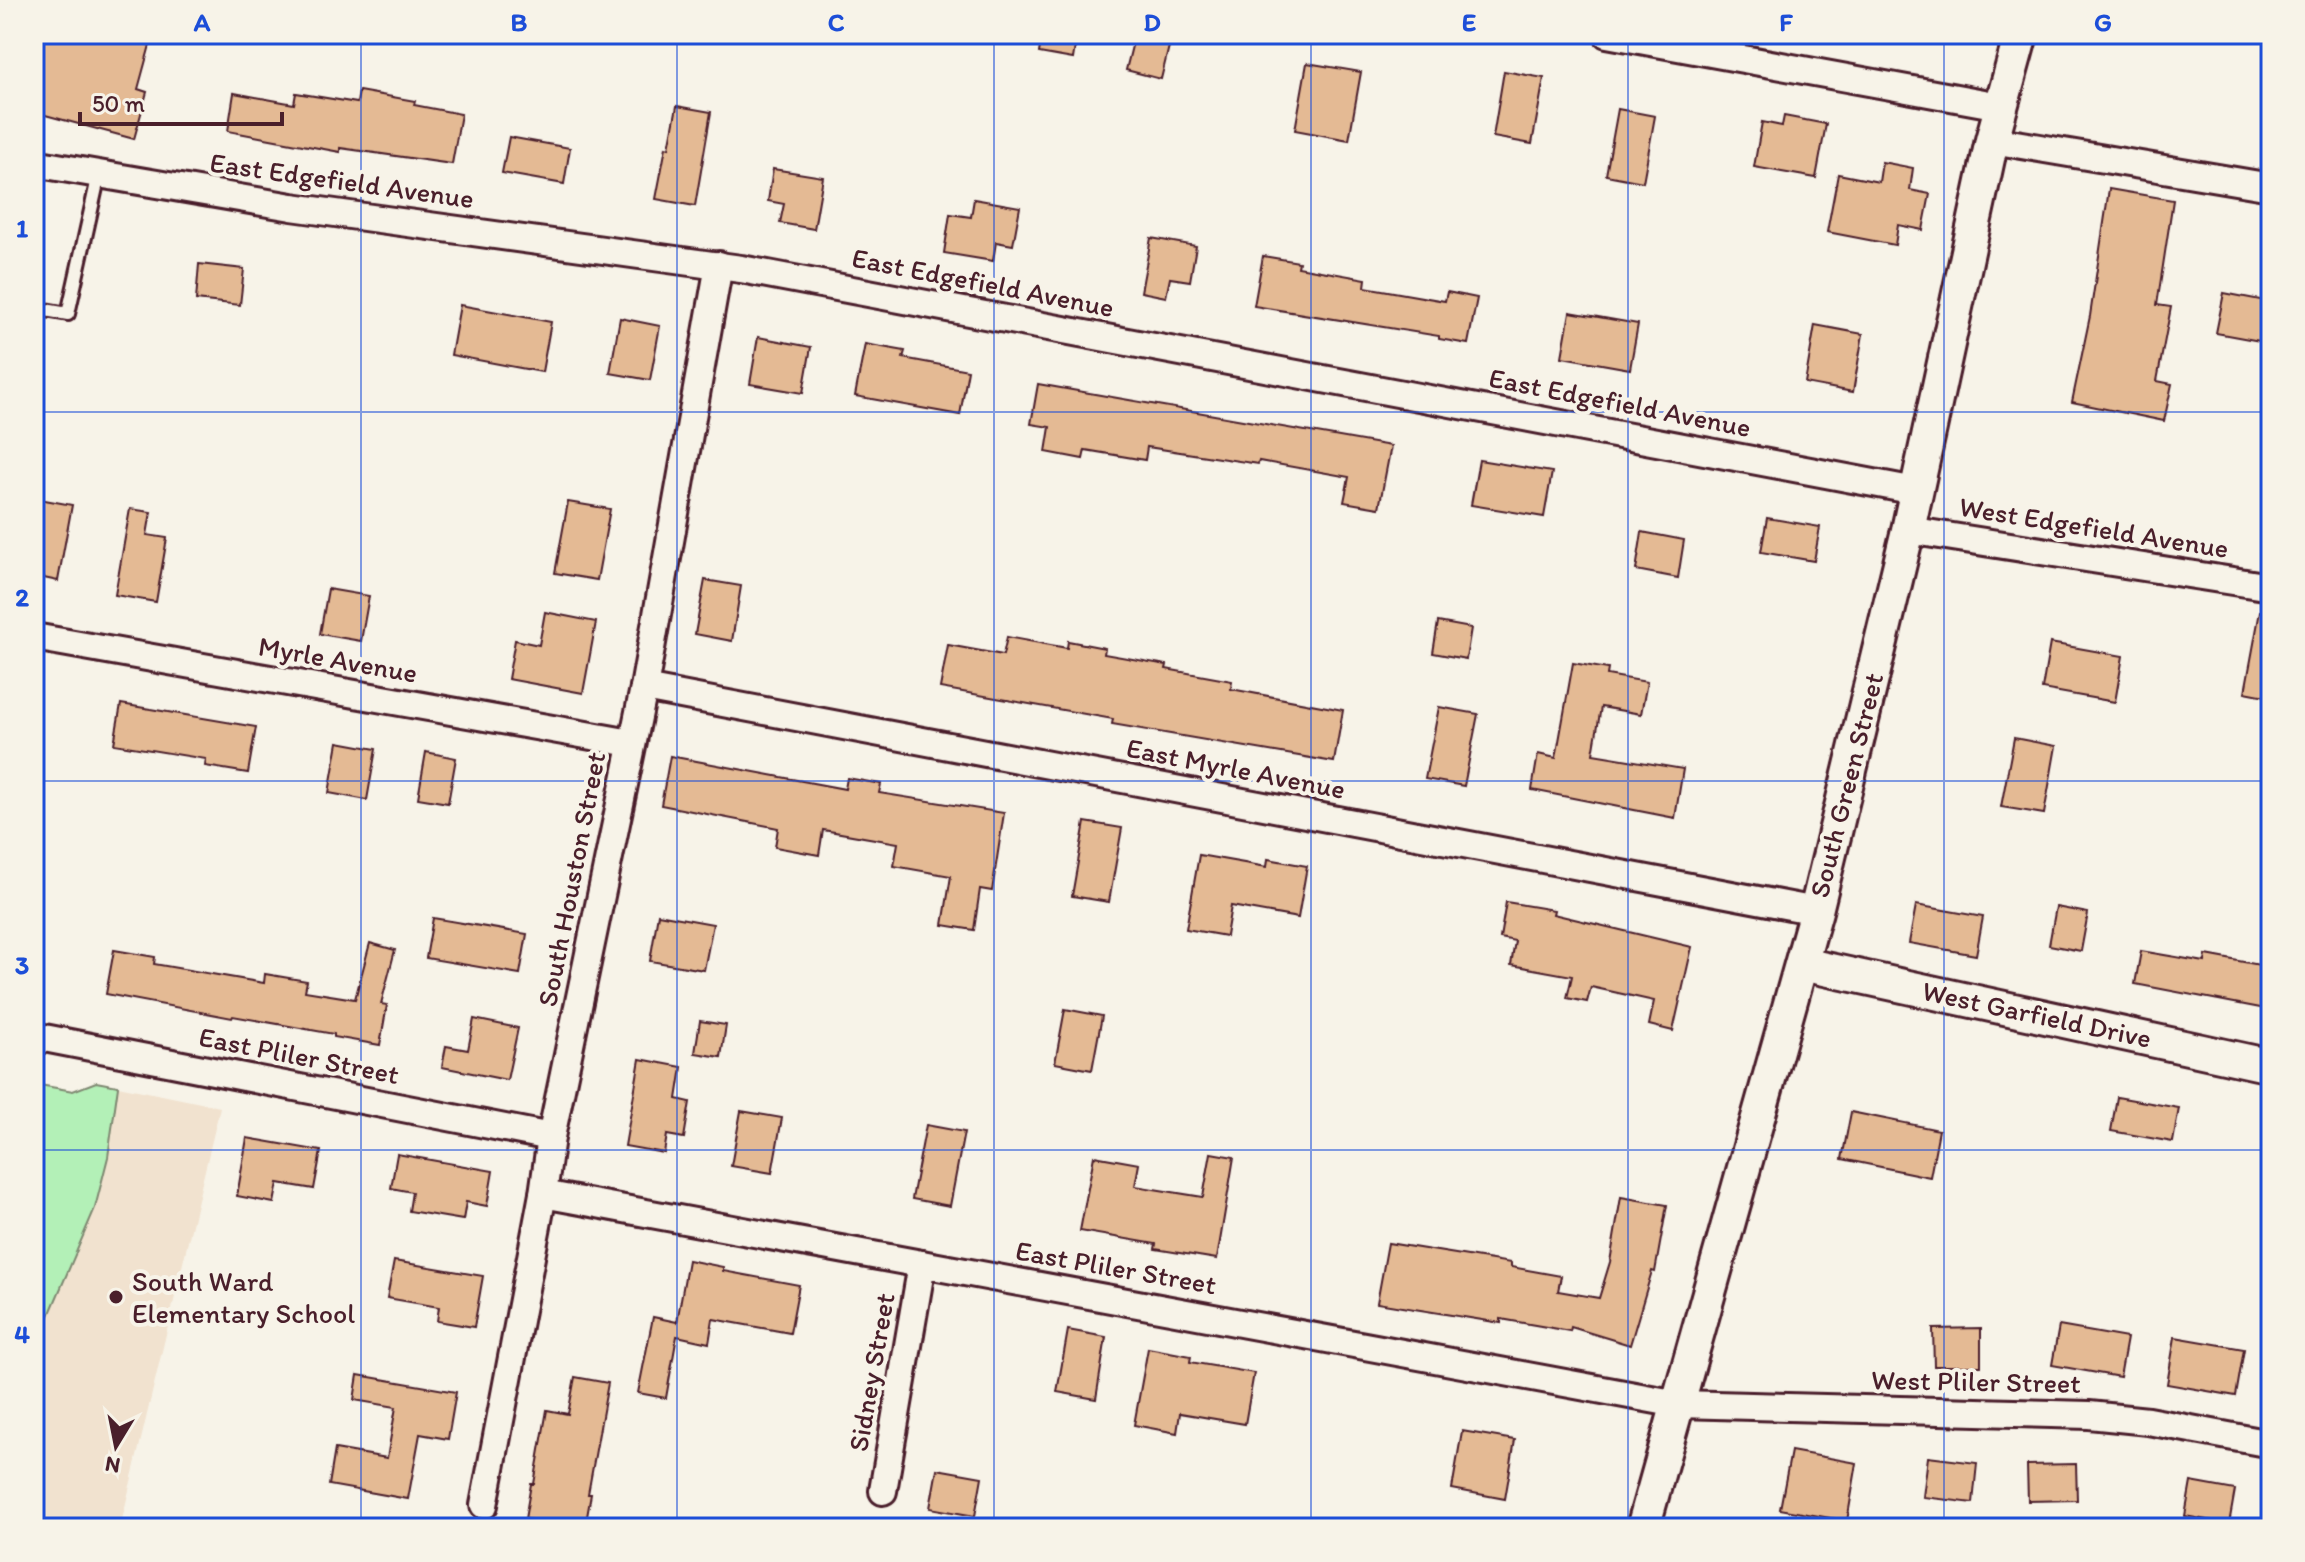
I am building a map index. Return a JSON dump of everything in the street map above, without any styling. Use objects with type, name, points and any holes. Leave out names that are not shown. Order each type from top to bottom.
[{"type":"street","points":[[1607,34],[2000,106]]},
{"type":"street","name":"South Green Street","points":[[1643,1528],[1816,911],[1908,530],[1992,140],[2021,34]]},
{"type":"street","points":[[1992,140],[2271,187]]},
{"type":"street","name":"East Edgefield Avenue","points":[[34,163],[292,207],[719,265],[1916,491]]},
{"type":"street","name":"South Houston Street","points":[[484,1505],[551,1137],[644,688],[719,265]]},
{"type":"street","name":"West Edgefield Avenue","points":[[1908,530],[2271,587]]},
{"type":"street","name":"Myrle Avenue","points":[[34,637],[631,743]]},
{"type":"street","name":"East Myrle Avenue","points":[[644,688],[1816,911]]},
{"type":"street","name":"West Garfield Drive","points":[[1802,964],[2271,1066]]},
{"type":"street","name":"East Pliler Street","points":[[34,1036],[551,1137]]},
{"type":"street","name":"East Pliler Street","points":[[543,1194],[1678,1404]]},
{"type":"street","name":"Sidney Street","points":[[883,1491],[922,1264]]},
{"type":"street","name":"West Pliler Street","points":[[1678,1404],[2089,1415],[2148,1421],[2271,1444]]},
{"type":"lane","points":[[34,308],[68,314],[99,174]]},
{"type":"shaded area","name":"South Ward Elementary School","points":[[118,1086],[220,1107],[120,1528],[34,1528],[34,1327],[48,1318],[95,1208],[108,1157]]},
{"type":"green space","points":[[96,1082],[118,1086],[108,1157],[95,1208],[48,1318],[34,1327],[34,1084],[73,1091]]},
{"type":"building","points":[[34,34],[107,34],[150,45],[138,89],[147,92],[134,139],[34,112]]},
{"type":"building","points":[[1042,34],[1077,34],[1073,59],[1039,53]]},
{"type":"building","points":[[1135,34],[1172,34],[1161,79],[1126,70]]},
{"type":"building","points":[[1307,63],[1361,72],[1349,140],[1295,130]]},
{"type":"building","points":[[1504,71],[1544,78],[1532,144],[1493,137]]},
{"type":"building","points":[[359,91],[415,101],[414,105],[461,114],[452,164],[340,148],[340,152],[228,131],[234,93],[294,104],[296,93],[357,103]]},
{"type":"building","points":[[677,106],[711,112],[695,206],[656,199]]},
{"type":"building","points":[[1618,109],[1655,116],[1643,182],[1606,175]]},
{"type":"building","points":[[1784,116],[1826,124],[1816,178],[1754,167],[1762,122],[1782,126]]},
{"type":"building","points":[[509,137],[570,148],[564,184],[502,173]]},
{"type":"building","points":[[1882,162],[1913,168],[1910,190],[1930,194],[1923,230],[1898,225],[1895,245],[1827,232],[1838,174],[1879,182]]},
{"type":"building","points":[[773,169],[823,177],[814,229],[780,223],[784,204],[768,201]]},
{"type":"building","points":[[2109,189],[2173,200],[2157,305],[2171,307],[2157,381],[2172,384],[2164,421],[2072,402],[2090,316]]},
{"type":"building","points":[[974,199],[1020,207],[1013,245],[996,242],[993,261],[944,253],[950,214],[971,217]]},
{"type":"building","points":[[1151,238],[1196,246],[1190,281],[1170,278],[1166,297],[1141,292]]},
{"type":"building","points":[[1263,256],[1299,262],[1298,267],[1366,279],[1365,287],[1445,301],[1447,292],[1477,298],[1468,344],[1439,339],[1439,336],[1254,306]]},
{"type":"building","points":[[199,264],[244,269],[240,305],[196,300]]},
{"type":"building","points":[[2224,293],[2271,302],[2271,343],[2216,333]]},
{"type":"building","points":[[460,305],[551,322],[542,372],[451,355]]},
{"type":"building","points":[[1570,312],[1638,324],[1630,369],[1562,357]]},
{"type":"building","points":[[620,318],[660,326],[650,380],[610,373]]},
{"type":"building","points":[[1815,325],[1863,334],[1853,392],[1805,383]]},
{"type":"building","points":[[758,337],[811,347],[803,393],[750,384]]},
{"type":"building","points":[[865,344],[905,351],[903,358],[968,370],[960,415],[855,396]]},
{"type":"building","points":[[1038,384],[1391,446],[1379,508],[1344,502],[1349,477],[1259,461],[1258,464],[1147,447],[1145,460],[1085,450],[1083,459],[1046,452],[1050,427],[1031,424]]},
{"type":"building","points":[[1479,460],[1552,472],[1544,517],[1471,505]]},
{"type":"building","points":[[34,498],[72,505],[58,581],[34,576]]},
{"type":"building","points":[[568,502],[610,509],[597,580],[555,573]]},
{"type":"building","points":[[130,509],[151,512],[147,535],[167,538],[156,602],[115,595]]},
{"type":"building","points":[[1767,518],[1820,527],[1814,561],[1761,552]]},
{"type":"building","points":[[1642,532],[1684,540],[1678,578],[1636,570]]},
{"type":"building","points":[[705,580],[741,586],[732,641],[695,634]]},
{"type":"building","points":[[328,589],[369,596],[361,641],[320,634]]},
{"type":"building","points":[[2260,611],[2271,612],[2271,697],[2245,692]]},
{"type":"building","points":[[545,612],[596,622],[583,693],[508,679],[515,640],[539,645]]},
{"type":"building","points":[[1438,622],[1471,628],[1466,659],[1433,653]]},
{"type":"building","points":[[1007,637],[1067,648],[1068,641],[1105,648],[1104,654],[1232,681],[1231,689],[1343,710],[1334,762],[1112,724],[1113,719],[940,688],[948,645],[1003,655]]},
{"type":"building","points":[[2050,643],[2123,656],[2115,702],[2042,689]]},
{"type":"building","points":[[1573,663],[1608,669],[1607,675],[1647,682],[1641,714],[1601,707],[1593,754],[1683,769],[1675,818],[1532,790],[1538,754],[1556,758]]},
{"type":"building","points":[[121,704],[256,727],[248,773],[205,766],[206,759],[114,744]]},
{"type":"building","points":[[1439,707],[1478,714],[1464,786],[1425,779]]},
{"type":"building","points":[[2014,738],[2056,746],[2044,814],[2001,807]]},
{"type":"building","points":[[338,742],[376,749],[367,800],[329,793]]},
{"type":"building","points":[[426,752],[456,758],[448,803],[418,798]]},
{"type":"building","points":[[670,756],[845,789],[847,778],[881,784],[879,793],[1004,813],[992,891],[980,889],[974,930],[943,925],[951,876],[894,866],[898,843],[823,830],[819,855],[775,847],[778,828],[661,805]]},
{"type":"building","points":[[1085,822],[1122,828],[1109,902],[1072,896]]},
{"type":"building","points":[[1199,855],[1267,867],[1268,859],[1307,866],[1298,918],[1231,906],[1226,936],[1186,929]]},
{"type":"building","points":[[1506,902],[1554,910],[1553,914],[1692,947],[1673,1031],[1649,1025],[1654,1001],[1591,987],[1587,1002],[1567,998],[1572,976],[1511,965],[1515,941],[1500,938]]},
{"type":"building","points":[[1916,905],[1983,917],[1976,955],[1909,943]]},
{"type":"building","points":[[2056,907],[2088,913],[2081,951],[2049,945]]},
{"type":"building","points":[[658,914],[713,924],[704,970],[650,961]]},
{"type":"building","points":[[433,918],[527,934],[520,974],[426,958]]},
{"type":"building","points":[[370,943],[395,950],[381,1004],[387,1005],[380,1045],[106,994],[114,950],[155,957],[154,964],[264,983],[265,974],[307,981],[305,991],[355,999]]},
{"type":"building","points":[[2141,951],[2205,962],[2206,955],[2271,967],[2271,1010],[2135,984]]},
{"type":"building","points":[[1065,1009],[1102,1016],[1092,1070],[1055,1063]]},
{"type":"building","points":[[474,1019],[518,1028],[507,1080],[442,1067],[446,1046],[468,1050]]},
{"type":"building","points":[[700,1021],[726,1025],[721,1057],[695,1053]]},
{"type":"building","points":[[640,1059],[682,1067],[677,1099],[690,1102],[684,1138],[667,1135],[664,1153],[625,1146]]},
{"type":"building","points":[[2117,1097],[2179,1108],[2173,1142],[2111,1131]]},
{"type":"building","points":[[741,1111],[782,1118],[772,1173],[731,1166]]},
{"type":"building","points":[[1851,1112],[1939,1130],[1930,1177],[1842,1159]]},
{"type":"building","points":[[926,1125],[964,1132],[950,1206],[912,1199]]},
{"type":"building","points":[[247,1138],[321,1151],[314,1189],[278,1183],[274,1203],[237,1196]]},
{"type":"building","points":[[1211,1153],[1234,1157],[1217,1259],[1155,1249],[1156,1244],[1080,1231],[1094,1156],[1139,1164],[1135,1186],[1203,1197]]},
{"type":"building","points":[[397,1154],[493,1171],[487,1206],[466,1202],[463,1220],[409,1211],[412,1192],[391,1188]]},
{"type":"building","points":[[1621,1197],[1667,1205],[1655,1272],[1652,1271],[1630,1345],[1571,1327],[1570,1331],[1501,1319],[1501,1323],[1377,1303],[1388,1243],[1511,1263],[1511,1267],[1561,1276],[1558,1291],[1599,1298],[1610,1262]]},
{"type":"building","points":[[688,1260],[723,1267],[723,1271],[799,1285],[790,1333],[713,1319],[709,1343],[677,1336],[666,1398],[638,1393],[653,1317],[677,1322]]},
{"type":"building","points":[[394,1261],[483,1276],[474,1327],[437,1321],[439,1307],[387,1298]]},
{"type":"building","points":[[2059,1326],[2127,1338],[2120,1377],[2052,1365]]},
{"type":"building","points":[[1981,1328],[1981,1366],[1934,1366],[1933,1329]]},
{"type":"building","points":[[1068,1330],[1106,1337],[1096,1399],[1057,1392]]},
{"type":"building","points":[[2175,1337],[2244,1349],[2236,1396],[2167,1384]]},
{"type":"building","points":[[1148,1348],[1191,1356],[1190,1362],[1254,1373],[1245,1424],[1180,1413],[1177,1433],[1134,1425]]},
{"type":"building","points":[[358,1375],[456,1392],[448,1439],[420,1434],[408,1499],[329,1485],[335,1449],[387,1458],[396,1407],[354,1400]]},
{"type":"building","points":[[575,1377],[608,1383],[585,1528],[525,1519],[547,1410],[568,1414]]},
{"type":"building","points":[[1462,1431],[1515,1440],[1505,1499],[1452,1489]]},
{"type":"building","points":[[1791,1451],[1857,1463],[1847,1521],[1780,1509]]},
{"type":"building","points":[[1928,1457],[1977,1463],[1973,1503],[1923,1497]]},
{"type":"building","points":[[2076,1464],[2077,1500],[2028,1501],[2027,1465]]},
{"type":"building","points":[[937,1469],[982,1477],[975,1516],[930,1508]]},
{"type":"building","points":[[2191,1482],[2235,1490],[2229,1524],[2185,1516]]},
{"type":"place","name":"South Ward Elementary School","points":[[116,1297]]}]
